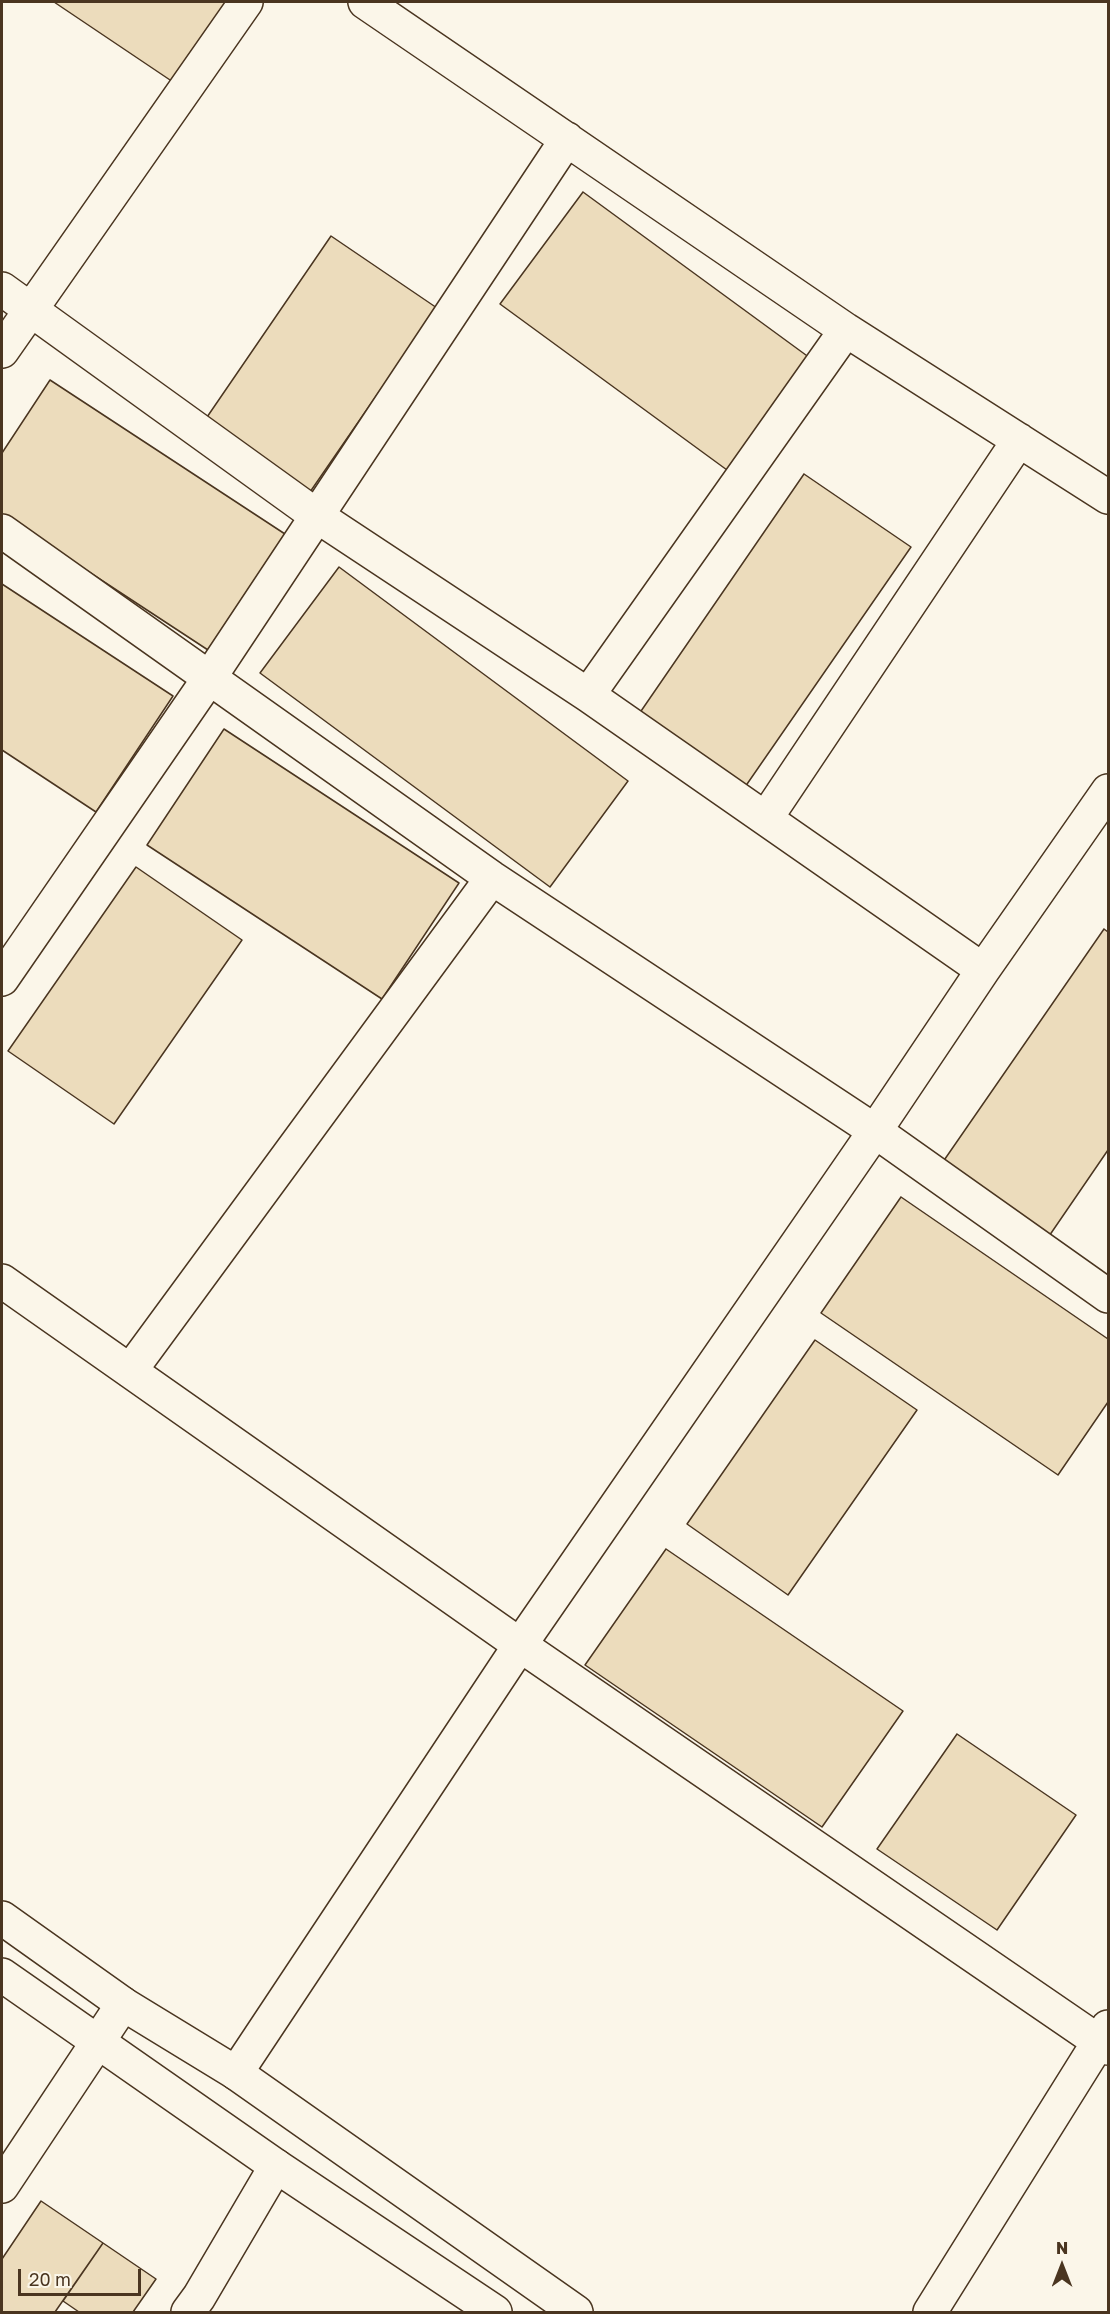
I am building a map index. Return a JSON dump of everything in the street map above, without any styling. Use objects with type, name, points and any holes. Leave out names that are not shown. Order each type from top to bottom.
[{"type":"street","points":[[2,351],[246,2]]},
{"type":"street","points":[[365,2],[846,330],[1108,497]]},
{"type":"street","points":[[2,979],[210,677],[567,139]]},
{"type":"street","points":[[2,289],[317,516],[588,695],[983,970]]},
{"type":"street","points":[[588,695],[846,330]]},
{"type":"street","points":[[766,818],[1019,440]]},
{"type":"street","points":[[2,531],[492,878],[875,1131],[1108,1296]]},
{"type":"street","points":[[236,2073],[520,1645],[1108,791]]},
{"type":"street","points":[[130,1371],[492,878]]},
{"type":"street","points":[[2,1281],[520,1645],[1105,2039],[930,2313]]},
{"type":"street","points":[[2,1918],[123,2004],[236,2073],[576,2313]]},
{"type":"street","points":[[2,1975],[276,2166],[495,2313]]},
{"type":"street","points":[[2,2186],[123,2004]]},
{"type":"street","points":[[188,2313],[276,2166]]},
{"type":"building","points":[[54,2],[232,2],[176,84]]},
{"type":"building","points":[[583,192],[810,358],[727,470],[500,304]]},
{"type":"building","points":[[331,236],[437,308],[310,492],[205,420]]},
{"type":"building","points":[[50,380],[285,534],[208,650],[2,515],[2,453]]},
{"type":"building","points":[[804,474],[911,547],[745,787],[639,714]]},
{"type":"building","points":[[339,567],[628,781],[550,887],[260,673]]},
{"type":"building","points":[[2,584],[173,696],[96,812],[2,750]]},
{"type":"building","points":[[224,729],[459,883],[382,999],[147,845]]},
{"type":"building","points":[[136,867],[242,940],[114,1124],[8,1051]]},
{"type":"building","points":[[1104,929],[1108,932],[1108,1150],[1045,1242],[938,1169]]},
{"type":"building","points":[[901,1197],[1108,1339],[1108,1402],[1058,1475],[821,1313]]},
{"type":"building","points":[[815,1340],[917,1410],[788,1595],[687,1524]]},
{"type":"building","points":[[666,1549],[903,1711],[822,1827],[585,1665]]},
{"type":"building","points":[[957,1734],[1076,1815],[997,1930],[877,1849]]},
{"type":"building","points":[[41,2201],[103,2243],[55,2312],[2,2312],[2,2259]]},
{"type":"building","points":[[103,2243],[156,2279],[133,2312],[79,2312],[63,2301]]}]
